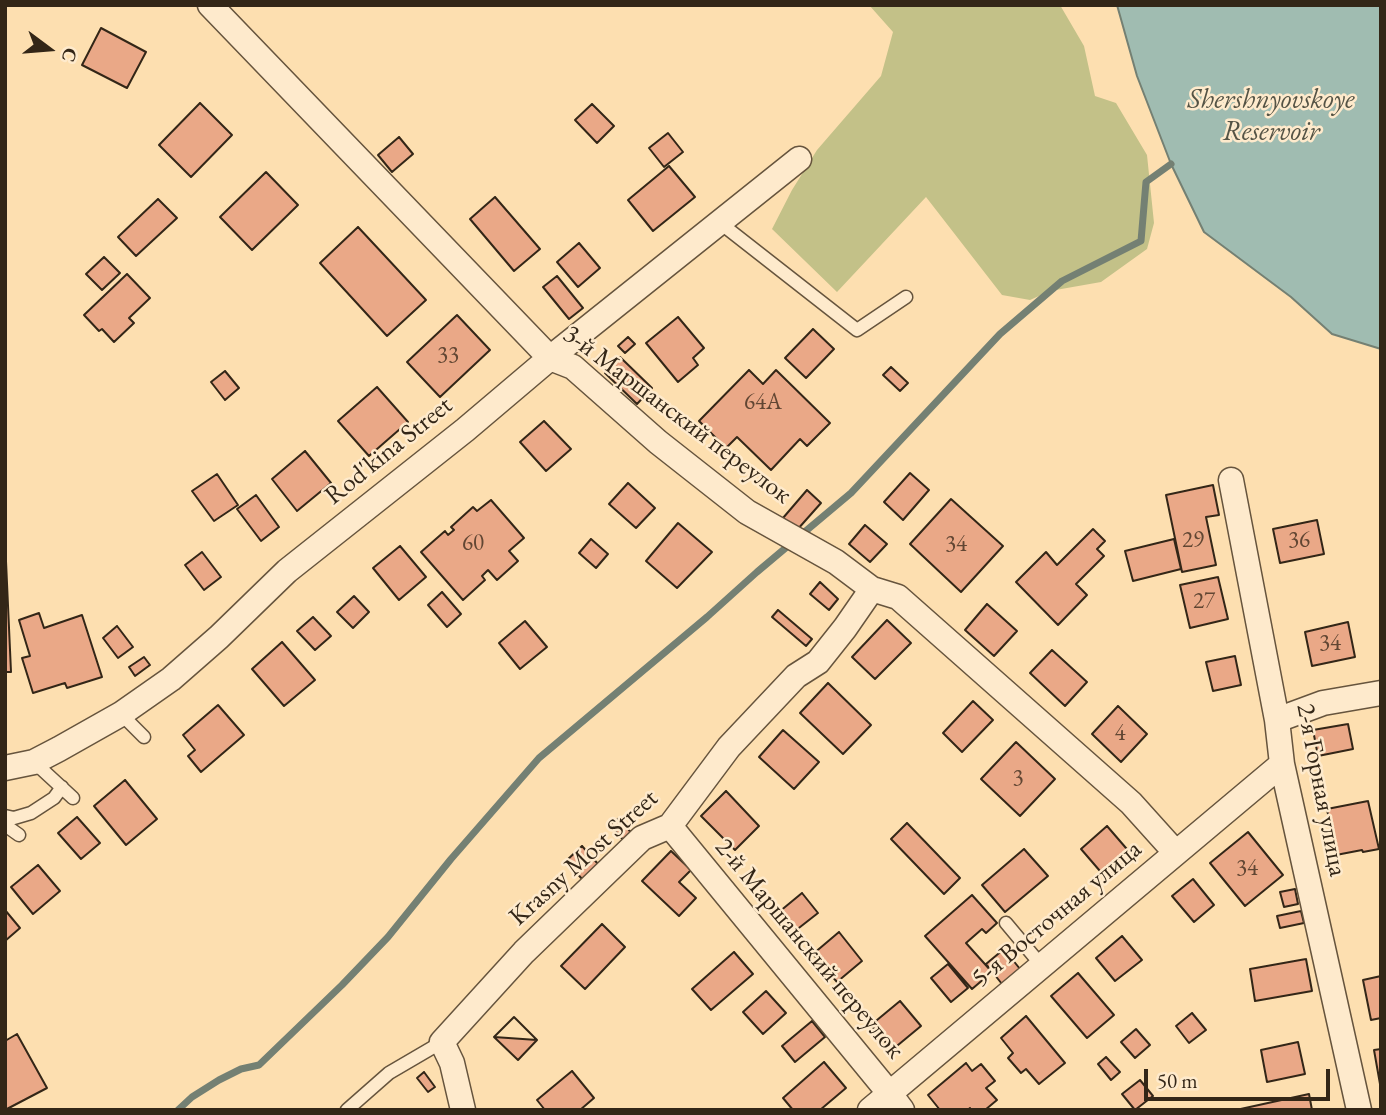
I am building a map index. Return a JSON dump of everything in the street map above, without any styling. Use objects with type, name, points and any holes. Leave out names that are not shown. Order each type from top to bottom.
[{"type":"street","name":"3-й Маршанский переулок","points":[[210,5],[550,358],[573,367],[658,442],[747,512],[836,562],[872,589],[898,597],[1131,803],[1176,853]]},
{"type":"street","name":"Rod'kina Street","points":[[5,768],[34,762],[121,714],[171,678],[219,637],[288,571],[799,159]]},
{"type":"street","name":"2-я Горная улица","points":[[1231,480],[1277,720],[1282,764],[1359,1110]]},
{"type":"street","name":"Krasny Most Street","points":[[442,1042],[524,952],[642,838],[670,826],[729,747],[796,676],[818,662],[872,589]]},
{"type":"street","points":[[1277,720],[1323,703],[1381,693]]},
{"type":"street","name":"5-я Восточная улица","points":[[870,1110],[896,1102],[1042,966],[1282,764]]},
{"type":"street","name":"2-й Маршанский переулок","points":[[670,826],[896,1102]]},
{"type":"street","points":[[442,1042],[452,1063],[463,1110]]},
{"type":"lane","points":[[719,222],[857,330],[906,297]]},
{"type":"lane","points":[[121,714],[144,737]]},
{"type":"lane","points":[[34,762],[73,798]]},
{"type":"lane","points":[[5,816],[14,818],[32,813],[54,798],[62,787]]},
{"type":"lane","points":[[5,825],[19,835]]},
{"type":"lane","points":[[1006,923],[1042,966]]},
{"type":"lane","points":[[347,1110],[388,1073],[442,1042]]},
{"type":"shaded area","points":[[869,5],[1060,5],[1084,46],[1095,96],[1116,103],[1147,155],[1154,223],[1147,249],[1101,282],[1050,291],[1030,300],[1002,295],[926,197],[837,292],[772,229],[817,150],[881,76],[893,32]]},
{"type":"water","name":"Shershnyovskoye Reservoir","points":[[1117,5],[1381,5],[1381,349],[1332,334],[1291,297],[1204,232],[1171,164],[1137,76]]},
{"type":"building","points":[[101,28],[146,52],[127,88],[82,65]]},
{"type":"building","points":[[200,103],[232,135],[191,177],[159,145]]},
{"type":"building","points":[[592,104],[614,126],[597,143],[575,120]]},
{"type":"building","points":[[668,133],[683,152],[664,167],[649,148]]},
{"type":"building","points":[[399,137],[413,154],[392,172],[378,155]]},
{"type":"building","points":[[669,166],[695,197],[653,231],[628,200]]},
{"type":"building","points":[[266,172],[298,205],[252,250],[220,217]]},
{"type":"building","points":[[495,197],[540,249],[514,271],[470,219]]},
{"type":"building","points":[[158,199],[177,218],[136,256],[118,237]]},
{"type":"building","points":[[358,227],[426,300],[387,336],[320,263]]},
{"type":"building","points":[[579,243],[600,268],[578,287],[557,262]]},
{"type":"building","points":[[104,257],[120,273],[102,290],[86,274]]},
{"type":"building","points":[[127,274],[150,298],[129,318],[134,323],[114,342],[84,315]]},
{"type":"building","points":[[557,276],[583,308],[569,319],[543,287]]},
{"type":"building","points":[[457,315],[490,350],[440,397],[407,362]]},
{"type":"building","points":[[678,317],[704,348],[693,358],[698,365],[678,382],[646,343]]},
{"type":"building","points":[[813,329],[834,349],[806,378],[785,358]]},
{"type":"building","points":[[628,337],[635,344],[625,353],[618,346]]},
{"type":"building","points":[[620,357],[652,388],[637,404],[605,373]]},
{"type":"building","points":[[891,367],[908,383],[900,391],[883,375]]},
{"type":"building","points":[[749,370],[763,384],[776,370],[830,423],[807,446],[800,439],[771,470],[737,437],[726,448],[699,421]]},
{"type":"building","points":[[225,371],[239,388],[225,400],[211,382]]},
{"type":"building","points":[[377,387],[408,422],[369,456],[338,421]]},
{"type":"building","points":[[544,421],[571,449],[546,471],[520,442]]},
{"type":"building","points":[[305,451],[331,483],[297,511],[272,479]]},
{"type":"building","points":[[910,473],[929,490],[903,520],[884,502]]},
{"type":"building","points":[[217,474],[238,505],[214,521],[192,491]]},
{"type":"building","points":[[628,483],[655,508],[636,528],[609,504]]},
{"type":"building","points":[[1213,485],[1219,515],[1206,517],[1216,565],[1182,572],[1166,495]]},
{"type":"building","points":[[807,490],[821,503],[797,530],[783,518]]},
{"type":"building","points":[[256,495],[279,527],[261,541],[237,509]]},
{"type":"building","points":[[951,499],[1003,546],[961,592],[910,544]]},
{"type":"building","points":[[491,500],[524,538],[509,551],[518,561],[497,580],[488,570],[482,576],[485,580],[463,600],[421,552],[445,531],[448,535],[454,530],[451,527],[473,507],[477,511]]},
{"type":"building","points":[[1317,520],[1324,554],[1280,563],[1273,529]]},
{"type":"building","points":[[678,523],[712,552],[677,588],[646,561]]},
{"type":"building","points":[[865,525],[887,544],[870,562],[849,544]]},
{"type":"building","points":[[1093,529],[1105,541],[1097,549],[1104,556],[1076,584],[1087,595],[1058,625],[1016,582],[1046,552],[1057,565]]},
{"type":"building","points":[[5,539],[11,672],[5,672]]},
{"type":"building","points":[[591,539],[608,554],[596,568],[579,553]]},
{"type":"building","points":[[1174,539],[1181,569],[1133,581],[1125,551]]},
{"type":"building","points":[[400,546],[426,577],[399,600],[373,568]]},
{"type":"building","points":[[202,552],[221,577],[204,590],[185,565]]},
{"type":"building","points":[[1218,577],[1228,619],[1190,628],[1180,585]]},
{"type":"building","points":[[820,582],[838,599],[829,610],[810,594]]},
{"type":"building","points":[[442,592],[461,614],[447,627],[428,605]]},
{"type":"building","points":[[354,596],[369,612],[353,628],[337,612]]},
{"type":"building","points":[[987,604],[1017,631],[994,656],[965,630]]},
{"type":"building","points":[[778,610],[812,639],[806,646],[772,617]]},
{"type":"building","points":[[39,613],[44,628],[82,615],[102,677],[67,688],[65,683],[33,693],[22,658],[30,656],[19,620]]},
{"type":"building","points":[[313,617],[331,636],[315,650],[297,631]]},
{"type":"building","points":[[887,620],[911,643],[875,679],[852,657]]},
{"type":"building","points":[[525,621],[547,647],[520,669],[499,643]]},
{"type":"building","points":[[1348,622],[1355,657],[1312,666],[1305,632]]},
{"type":"building","points":[[117,626],[133,647],[118,658],[103,638]]},
{"type":"building","points":[[282,642],[315,680],[284,706],[252,669]]},
{"type":"building","points":[[1052,650],[1087,682],[1065,706],[1030,673]]},
{"type":"building","points":[[1235,656],[1241,685],[1213,691],[1206,662]]},
{"type":"building","points":[[144,657],[150,665],[135,676],[129,667]]},
{"type":"building","points":[[828,683],[871,725],[843,754],[800,713]]},
{"type":"building","points":[[973,701],[993,720],[962,752],[943,733]]},
{"type":"building","points":[[218,705],[244,735],[201,772],[188,756],[195,750],[183,735]]},
{"type":"building","points":[[1118,706],[1147,734],[1121,762],[1092,734]]},
{"type":"building","points":[[1348,724],[1353,749],[1318,756],[1313,730]]},
{"type":"building","points":[[783,730],[819,762],[794,789],[759,757]]},
{"type":"building","points":[[1016,742],[1055,779],[1020,816],[981,779]]},
{"type":"building","points":[[125,780],[157,819],[126,845],[94,806]]},
{"type":"building","points":[[726,791],[759,826],[735,850],[701,816]]},
{"type":"building","points":[[1368,801],[1379,849],[1336,855],[1327,809]]},
{"type":"building","points":[[77,817],[100,843],[81,859],[58,833]]},
{"type":"building","points":[[619,818],[633,835],[625,842],[610,825]]},
{"type":"building","points":[[907,823],[960,878],[944,894],[891,839]]},
{"type":"building","points":[[1107,826],[1132,855],[1106,878],[1081,849]]},
{"type":"building","points":[[1248,832],[1283,875],[1245,906],[1210,863]]},
{"type":"building","points":[[582,846],[598,864],[582,879],[566,861]]},
{"type":"building","points":[[1024,849],[1048,876],[1005,912],[982,885]]},
{"type":"building","points":[[671,851],[691,870],[679,882],[696,898],[679,916],[642,881]]},
{"type":"building","points":[[38,865],[60,891],[33,914],[11,887]]},
{"type":"building","points":[[1193,879],[1214,905],[1194,922],[1172,896]]},
{"type":"building","points":[[1295,889],[1298,904],[1284,907],[1280,892]]},
{"type":"building","points":[[802,893],[818,913],[795,931],[779,912]]},
{"type":"building","points":[[972,895],[997,923],[986,933],[982,929],[966,943],[992,972],[972,989],[925,936]]},
{"type":"building","points":[[5,910],[20,928],[5,941]]},
{"type":"building","points":[[1301,911],[1304,923],[1280,928],[1277,916]]},
{"type":"building","points":[[602,924],[625,947],[585,989],[561,966]]},
{"type":"building","points":[[839,932],[862,961],[837,982],[813,954]]},
{"type":"building","points":[[1122,936],[1142,960],[1115,981],[1096,958]]},
{"type":"building","points":[[1004,949],[1020,969],[1002,984],[986,964]]},
{"type":"building","points":[[734,952],[753,974],[711,1010],[692,989]]},
{"type":"building","points":[[1306,959],[1312,991],[1255,1001],[1250,969]]},
{"type":"building","points":[[948,964],[968,988],[951,1002],[931,978]]},
{"type":"building","points":[[1078,973],[1114,1015],[1087,1038],[1051,996]]},
{"type":"building","points":[[1381,976],[1381,1018],[1371,1020],[1363,980]]},
{"type":"building","points":[[766,991],[786,1013],[763,1034],[743,1012]]},
{"type":"building","points":[[900,1001],[921,1026],[892,1050],[871,1025]]},
{"type":"building","points":[[1192,1013],[1206,1030],[1189,1043],[1176,1026]]},
{"type":"building","points":[[1026,1016],[1065,1063],[1039,1084],[1026,1069],[1021,1073],[1008,1058],[1013,1053],[1001,1038]]},
{"type":"building","points":[[514,1017],[537,1040],[518,1060],[494,1037]]},
{"type":"building","points":[[514,1017],[537,1040],[494,1037]]},
{"type":"building","points":[[812,1021],[825,1037],[795,1062],[782,1046]]},
{"type":"building","points":[[1136,1029],[1150,1045],[1135,1058],[1121,1042]]},
{"type":"building","points":[[17,1034],[47,1088],[5,1110],[5,1041]]},
{"type":"building","points":[[1298,1042],[1305,1074],[1267,1082],[1261,1050]]},
{"type":"building","points":[[1381,1049],[1381,1084],[1380,1084],[1374,1050]]},
{"type":"building","points":[[1106,1057],[1120,1072],[1111,1080],[1098,1064]]},
{"type":"building","points":[[824,1062],[846,1088],[820,1110],[793,1110],[783,1098]]},
{"type":"building","points":[[966,1063],[972,1071],[981,1064],[995,1081],[986,1088],[997,1100],[985,1110],[940,1110],[928,1095]]},
{"type":"building","points":[[572,1071],[594,1098],[580,1110],[545,1110],[537,1100]]},
{"type":"building","points":[[424,1072],[435,1087],[428,1092],[417,1078]]},
{"type":"building","points":[[1140,1080],[1153,1096],[1135,1110],[1122,1094]]},
{"type":"building","points":[[1309,1094],[1312,1110],[1236,1110]]},
{"type":"waterway","points":[[178,1110],[192,1097],[219,1080],[241,1069],[259,1065],[388,937],[451,859],[539,758],[851,493],[1000,334],[1062,281],[1141,241],[1146,182],[1171,164]]}]
